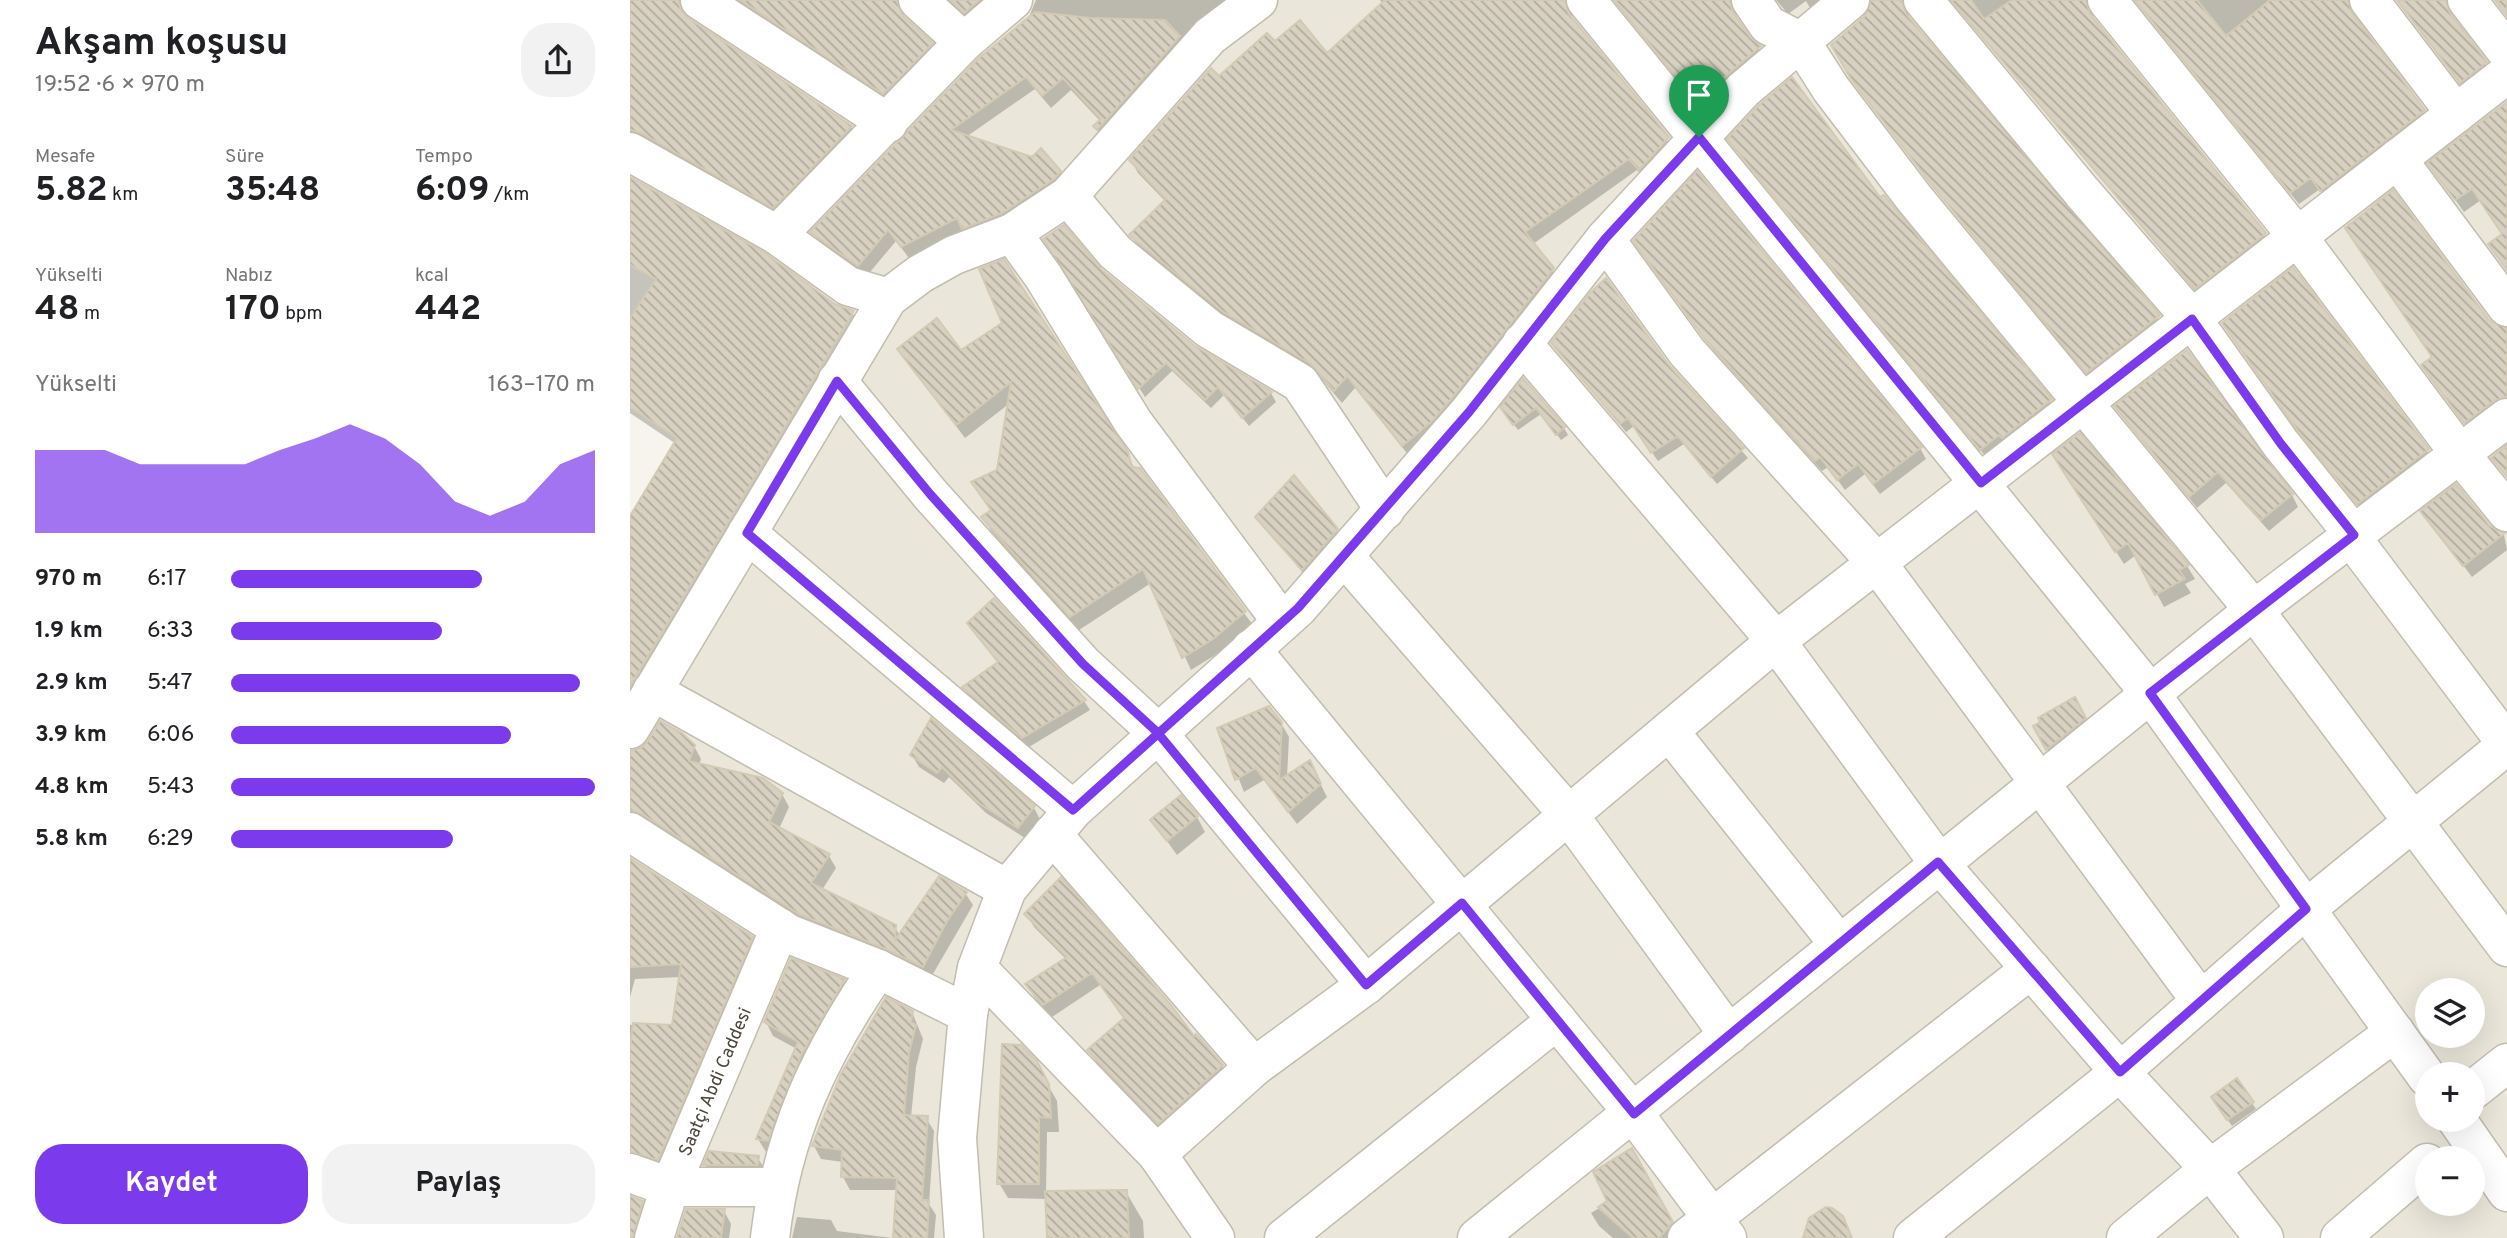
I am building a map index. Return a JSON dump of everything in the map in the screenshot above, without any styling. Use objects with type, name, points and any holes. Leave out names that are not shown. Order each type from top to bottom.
[{"type":"street","points":[[700,0],[888,123]]},
{"type":"street","points":[[918,0],[964,42]]},
{"type":"street","points":[[777,235],[964,42],[1013,0]]},
{"type":"street","points":[[630,729],[888,298],[954,255],[1012,233],[1068,196],[1210,36],[1258,0]]},
{"type":"street","points":[[1586,0],[1626,54],[1699,137],[2150,693],[2416,1062]]},
{"type":"street","points":[[1751,0],[1768,24],[1801,42],[1831,89],[1914,198],[2081,404],[2254,610],[2507,947]]},
{"type":"street","points":[[964,1238],[957,1138],[968,1014],[977,968],[1007,889],[1062,822],[1157,732],[1282,622],[1385,510],[1605,239],[1743,90],[1850,0]]},
{"type":"street","points":[[1913,1238],[2120,1072],[2306,909],[2507,745],[2281,444],[2192,319],[2082,192],[1923,0]]},
{"type":"street","points":[[2107,0],[2297,236],[2460,454],[2507,512]]},
{"type":"street","points":[[2369,0],[2456,114]]},
{"type":"street","points":[[1157,1154],[1254,1067],[1366,985],[1776,641],[2456,114],[2506,71],[2467,0]]},
{"type":"street","points":[[630,152],[777,235],[848,286],[888,298]]},
{"type":"street","points":[[2397,159],[2507,307]]},
{"type":"street","points":[[1068,196],[1115,252],[1209,329],[1300,383],[1385,510]]},
{"type":"street","points":[[1012,233],[1043,276],[1133,422],[1282,622]]},
{"type":"street","points":[[1605,239],[1687,352],[1877,563],[2201,1001]]},
{"type":"street","points":[[1522,343],[1776,641],[1938,862],[2120,1072],[2210,1169],[2264,1238]]},
{"type":"street","points":[[837,381],[930,494],[1083,664],[1157,732],[1366,985]]},
{"type":"street","points":[[1477,1238],[1634,1114],[1938,862],[2254,610],[2507,418]]},
{"type":"street","points":[[747,533],[1062,822],[1254,1067]]},
{"type":"street","points":[[1344,556],[1568,814],[1729,1035]]},
{"type":"street","points":[[1251,649],[1634,1114],[1708,1231],[2031,969]]},
{"type":"street","points":[[652,691],[1007,889]]},
{"type":"street","points":[[1669,731],[1839,944]]},
{"type":"street","points":[[630,832],[780,928],[878,969],[968,1014]]},
{"type":"street","name":"Saatçi Abdi Caddesi","points":[[654,1238],[670,1187],[780,928]]},
{"type":"street","points":[[977,968],[1157,1154],[1215,1238]]},
{"type":"street","points":[[770,1238],[776,1187],[801,1105],[847,1013],[878,969]]},
{"type":"street","points":[[1284,1238],[1557,1020]]},
{"type":"street","points":[[2126,1238],[2210,1169],[2395,1032]]},
{"type":"street","points":[[2485,1080],[2507,1063]]},
{"type":"street","points":[[2444,1146],[2456,1132]]},
{"type":"street","points":[[2465,1132],[2507,1192]]},
{"type":"street","points":[[630,1172],[670,1187],[776,1187]]},
{"type":"street","points":[[2340,1238],[2415,1173]]},
{"type":"shaded area","points":[[630,0],[2507,0],[2507,1238],[630,1238],[630,760],[868,318],[630,182]]},
{"type":"building","points":[[630,0],[678,0],[681,10],[688,18],[852,126],[773,208],[641,133],[630,130]]},
{"type":"building","points":[[740,0],[897,0],[903,16],[933,43],[883,94]]},
{"type":"building","points":[[950,0],[979,0],[964,13]]},
{"type":"building","points":[[1385,0],[1565,0],[1569,14],[1669,137],[1639,170],[1629,159],[1525,232],[1554,268],[1452,398],[1431,422],[1402,446],[1347,376],[1334,391],[1311,364],[1222,311],[1129,235],[1166,199],[1129,160],[1211,68],[1219,76],[1267,33],[1275,41],[1300,20],[1327,53]]},
{"type":"building","points":[[1614,0],[1729,0],[1733,12],[1750,37],[1761,46],[1729,73],[1699,105]]},
{"type":"building","points":[[1871,0],[1902,0],[1906,14],[2160,315],[2086,373],[1931,184],[1851,79],[1831,45],[1864,17]]},
{"type":"building","points":[[1951,0],[1971,0],[1984,19],[2012,0],[2086,0],[2090,14],[2266,233],[2195,289]]},
{"type":"building","points":[[2135,0],[2197,0],[2226,36],[2270,0],[2348,0],[2352,13],[2425,110],[2320,191],[2311,178],[2290,193]]},
{"type":"building","points":[[2397,0],[2446,0],[2450,13],[2487,62],[2460,83]]},
{"type":"building","points":[[2495,0],[2507,0],[2507,16]]},
{"type":"building","points":[[1035,12],[1090,18],[1165,20],[1180,36],[1097,130],[1093,126],[1101,119],[1063,78],[1042,96],[1026,77],[951,130],[1032,157],[1041,148],[1061,171],[1054,179],[1002,213],[962,229],[957,218],[901,247],[888,230],[858,266],[810,232],[979,58]]},
{"type":"building","points":[[1792,77],[1880,197],[1884,195],[2052,399],[2002,438],[1999,435],[1980,450],[1727,139],[1758,106]]},
{"type":"building","points":[[2507,102],[2507,270],[2488,244],[2502,234],[2472,189],[2455,200],[2427,163]]},
{"type":"building","points":[[1697,171],[1922,447],[1873,484],[1858,464],[1837,480],[1820,457],[1815,461],[1704,338],[1633,241]]},
{"type":"building","points":[[630,177],[765,253],[835,304],[854,311],[630,686],[630,516],[677,438],[630,407],[630,318],[656,279],[630,265]]},
{"type":"building","points":[[2393,190],[2489,320],[2507,328],[2507,397],[2494,401],[2464,423],[2421,365],[2432,357],[2345,228]]},
{"type":"building","points":[[1064,225],[1101,269],[1195,346],[1272,392],[1242,418],[1218,387],[1205,400],[1166,363],[1138,389],[1043,239]]},
{"type":"building","points":[[1004,259],[1128,452],[1132,467],[1140,468],[1246,611],[1213,639],[1182,658],[1143,569],[1070,617],[981,517],[991,510],[971,482],[997,470],[1011,382],[956,425],[897,349],[937,318],[961,350],[1002,323],[979,269]]},
{"type":"building","points":[[2293,267],[2429,449],[2357,504],[2298,431],[2222,323]]},
{"type":"building","points":[[1606,278],[1669,365],[1744,448],[1711,477],[1678,436],[1651,453],[1628,418],[1620,424],[1551,343],[1591,292]]},
{"type":"building","points":[[2187,350],[2293,494],[2261,520],[2218,472],[2189,497],[2114,406]]},
{"type":"building","points":[[1523,378],[1565,427],[1556,435],[1536,408],[1513,425],[1500,407]]},
{"type":"building","points":[[2080,433],[2189,565],[2179,570],[2185,579],[2155,595],[2128,543],[2115,552],[2052,454]]},
{"type":"building","points":[[2507,445],[2507,477],[2491,458]]},
{"type":"building","points":[[1294,475],[1338,529],[1302,570],[1255,517]]},
{"type":"building","points":[[2456,484],[2490,526],[2505,533],[2463,566],[2420,511]]},
{"type":"building","points":[[994,598],[1086,700],[1022,738],[962,687],[998,662],[967,623]]},
{"type":"building","points":[[2075,697],[2086,718],[2046,750],[2033,726],[2040,722],[2038,718]]},
{"type":"building","points":[[1269,706],[1282,722],[1279,780],[1310,760],[1321,784],[1288,812],[1256,768],[1235,780],[1217,728]]},
{"type":"building","points":[[931,718],[1035,806],[1018,828],[977,802],[942,767],[937,773],[910,755]]},
{"type":"building","points":[[660,721],[682,733],[695,745],[689,761],[763,778],[783,793],[769,822],[830,854],[811,883],[896,925],[895,940],[939,876],[967,892],[947,921],[923,967],[799,914],[642,814],[630,810],[630,751],[640,748],[648,741]]},
{"type":"building","points":[[1181,795],[1198,816],[1167,841],[1150,820]]},
{"type":"building","points":[[630,858],[753,937],[658,1160],[630,1152],[630,1048],[633,1023],[672,1025],[681,964],[630,967]]},
{"type":"building","points":[[1061,877],[1171,1005],[1194,1036],[1196,1034],[1223,1065],[1158,1124],[1087,1050],[1124,1018],[1092,973],[1043,1005],[1025,984],[1067,957],[1024,914]]},
{"type":"building","points":[[791,958],[845,979],[801,1055],[768,1141],[756,1139],[798,1042],[764,1022]]},
{"type":"building","points":[[886,997],[913,1011],[911,1022],[916,1025],[909,1053],[904,1115],[928,1116],[922,1200],[929,1200],[927,1238],[893,1238],[897,1178],[841,1177],[842,1150],[812,1146],[841,1074]]},
{"type":"building","points":[[1002,1044],[1021,1045],[1037,1061],[1049,1084],[1051,1118],[1039,1117],[1039,1184],[997,1184]]},
{"type":"building","points":[[2237,1078],[2254,1102],[2227,1120],[2211,1097]]},
{"type":"building","points":[[1632,1148],[1673,1222],[1659,1238],[1633,1238],[1598,1207],[1607,1201],[1593,1172]]},
{"type":"building","points":[[709,1151],[759,1156],[758,1165],[703,1165]]},
{"type":"building","points":[[1127,1190],[1129,1238],[1047,1238],[1045,1191]]},
{"type":"building","points":[[630,1196],[643,1201],[633,1238],[630,1238]]},
{"type":"building","points":[[1826,1207],[1843,1216],[1852,1238],[1803,1238],[1809,1218]]},
{"type":"building","points":[[686,1209],[725,1209],[721,1238],[677,1238]]},
{"type":"route","points":[[1699,137],[1605,239],[1469,412],[1298,608],[1157,732],[1073,810],[747,533],[837,381],[930,494],[1083,664],[1157,732],[1366,985],[1462,903],[1634,1114],[1938,862],[2120,1072],[2306,909],[2150,693],[2354,535],[2281,444],[2192,319],[1981,483],[1699,137]]}]
